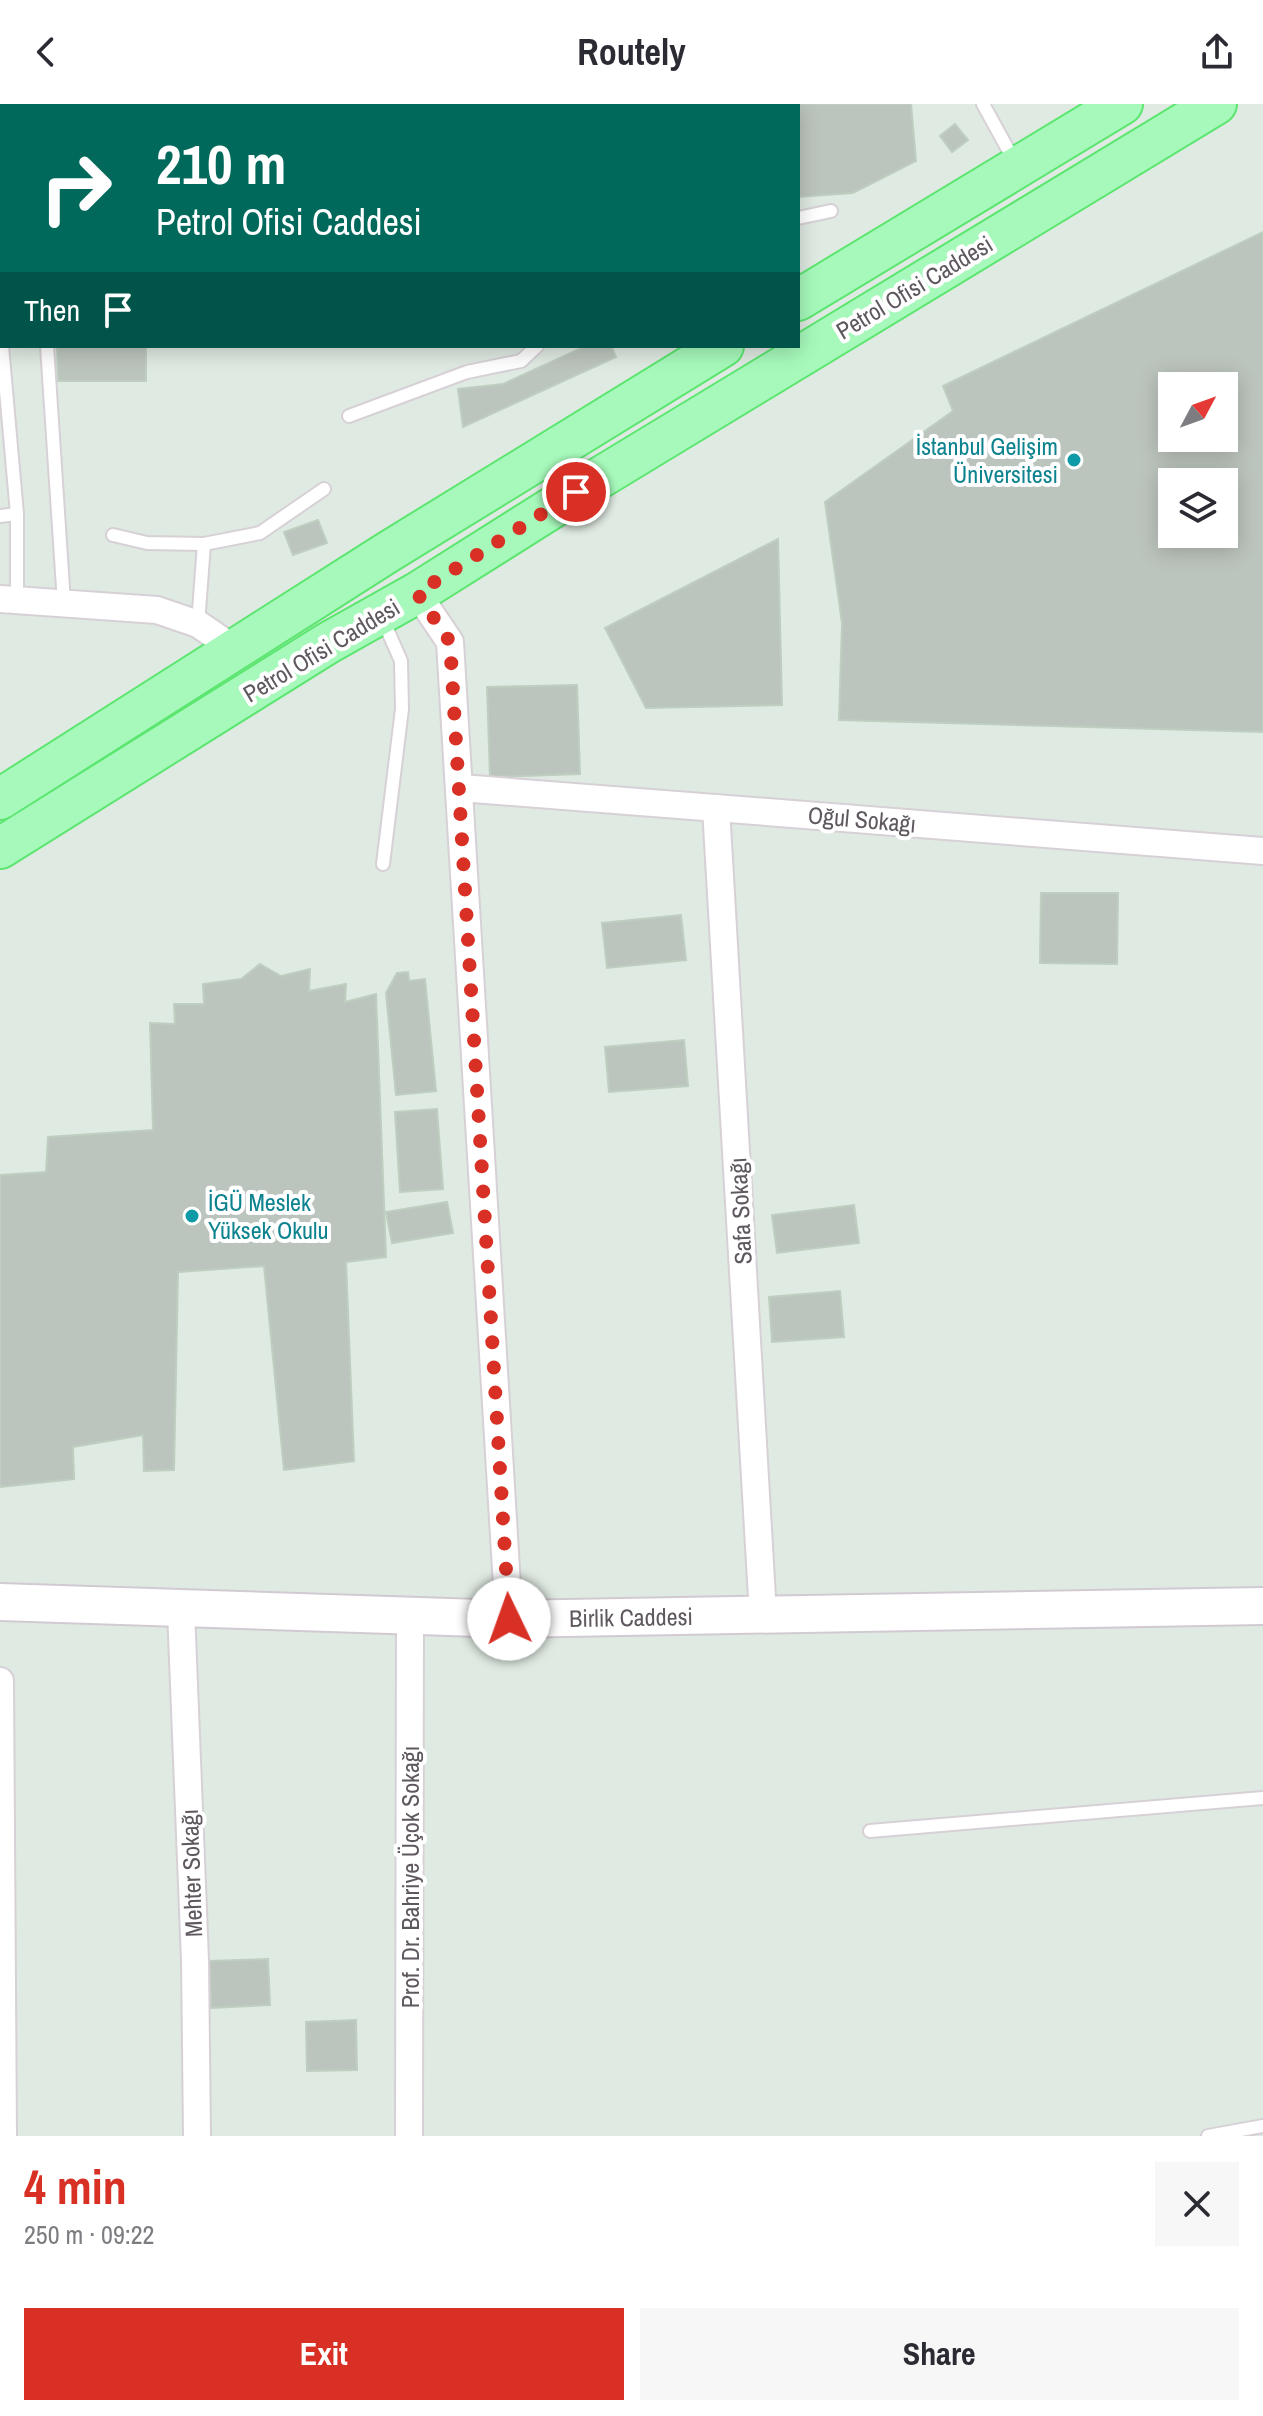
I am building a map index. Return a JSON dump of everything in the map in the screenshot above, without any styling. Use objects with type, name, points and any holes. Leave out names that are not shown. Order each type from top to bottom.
[{"type":"main road","name":"Petrol Ofisi Caddesi","points":[[800,299],[1122,104]]},
{"type":"main road","name":"Petrol Ofisi Caddesi","points":[[0,848],[328,643],[417,593],[601,477],[1216,104]]},
{"type":"main road","name":"Petrol Ofisi Caddesi","points":[[0,799],[388,552],[720,348]]},
{"type":"main road","points":[[388,552],[417,593]]},
{"type":"street","points":[[417,593],[450,642],[509,1619]]},
{"type":"street","points":[[8,599],[157,610],[198,624],[236,650]]},
{"type":"street","name":"Oğul Sokağı","points":[[461,788],[1263,851]]},
{"type":"street","name":"Safa Sokağı","points":[[716,808],[763,1615]]},
{"type":"street","name":"Birlik Caddesi","points":[[0,1602],[509,1619],[1263,1606]]},
{"type":"street","name":"Mehter Sokağı","points":[[181,1610],[195,1960],[197,2136]]},
{"type":"street","name":"Prof. Dr. Bahriye Üçok Sokağı","points":[[409,2136],[410,1618]]},
{"type":"street","points":[[0,1681],[3,2136]]},
{"type":"lane","points":[[983,104],[1017,167]]},
{"type":"lane","points":[[800,218],[831,211]]},
{"type":"lane","points":[[2,348],[17,514],[8,599]]},
{"type":"lane","points":[[47,348],[64,603]]},
{"type":"lane","points":[[349,416],[467,372],[521,361],[535,348]]},
{"type":"lane","points":[[113,535],[147,543],[204,544],[260,533],[324,489]]},
{"type":"lane","points":[[0,516],[17,514]]},
{"type":"lane","points":[[198,624],[204,544]]},
{"type":"lane","points":[[381,613],[401,661],[402,709],[383,864]]},
{"type":"lane","points":[[870,1831],[1263,1798]]},
{"type":"lane","points":[[1208,2136],[1263,2126]]},
{"type":"building","points":[[800,104],[911,104],[916,161],[853,193],[800,197]]},
{"type":"building","points":[[955,124],[968,140],[952,152],[940,136]]},
{"type":"building","name":"İstanbul Gelişim Üniversitesi","points":[[1263,232],[1263,732],[839,720],[842,623],[825,502],[953,411],[943,386]]},
{"type":"building","points":[[57,348],[146,348],[146,381],[58,381]]},
{"type":"building","points":[[582,348],[612,348],[616,357],[463,427],[458,389],[503,384]]},
{"type":"building","points":[[318,520],[327,543],[293,555],[284,532]]},
{"type":"building","points":[[778,539],[782,705],[646,708],[605,628]]},
{"type":"building","points":[[577,685],[580,774],[490,777],[487,687]]},
{"type":"building","points":[[1041,893],[1118,893],[1117,964],[1040,963]]},
{"type":"building","points":[[681,915],[686,960],[607,968],[602,923]]},
{"type":"building","name":"İGÜ Meslek Yüksek Okulu","points":[[260,964],[281,976],[310,969],[309,991],[346,984],[345,1002],[376,994],[386,1257],[346,1262],[354,1461],[284,1470],[264,1266],[178,1272],[174,1470],[144,1471],[143,1435],[73,1447],[74,1479],[0,1487],[0,1175],[46,1172],[48,1137],[153,1130],[150,1023],[175,1024],[174,1004],[204,1004],[203,984],[241,979]]},
{"type":"building","points":[[408,972],[409,981],[425,979],[436,1091],[396,1095],[386,993],[397,973]]},
{"type":"building","points":[[684,1040],[688,1086],[609,1092],[605,1047]]},
{"type":"building","points":[[437,1109],[443,1189],[400,1192],[395,1112]]},
{"type":"building","points":[[447,1202],[453,1233],[392,1243],[386,1212]]},
{"type":"building","points":[[854,1205],[859,1243],[777,1253],[772,1215]]},
{"type":"building","points":[[840,1291],[844,1337],[772,1342],[769,1297]]},
{"type":"building","points":[[268,1959],[270,2005],[211,2008],[209,1961]]},
{"type":"building","points":[[356,2020],[357,2070],[307,2071],[306,2022]]},
{"type":"place","name":"İstanbul Gelişim Üniversitesi","points":[[1074,460]]},
{"type":"place","name":"İGÜ Meslek Yüksek Okulu","points":[[192,1216]]},
{"type":"route","points":[[509,1619],[450,642],[417,593],[576,492]]}]
